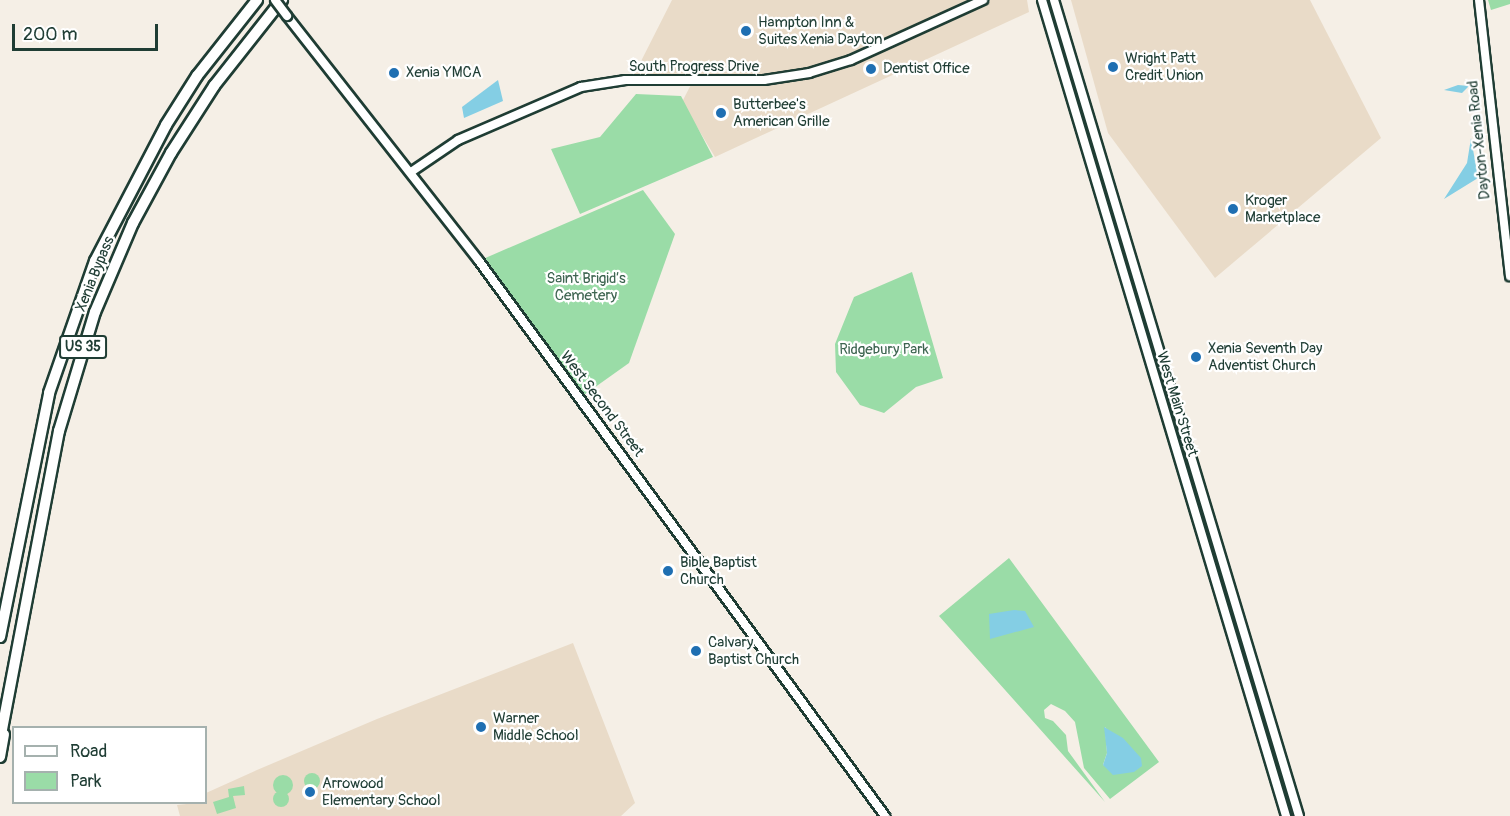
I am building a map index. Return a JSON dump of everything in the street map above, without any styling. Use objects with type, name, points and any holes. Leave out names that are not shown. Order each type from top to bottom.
[{"type":"highway","name":"Xenia Bypass","points":[[0,637],[46,404],[95,261],[166,125],[256,0]]},
{"type":"highway","name":"Xenia Bypass","points":[[0,740],[65,405],[111,271],[157,177],[195,113],[282,0]]},
{"type":"highway","points":[[0,758],[15,658]]},
{"type":"main road","name":"West Second Street","points":[[274,0],[411,172],[645,485],[885,816]]},
{"type":"main road","name":"South Progress Drive","points":[[411,172],[458,140],[581,87],[625,80],[764,80],[810,73],[851,60],[983,0]]},
{"type":"main road","name":"West Main Street","points":[[1042,0],[1286,816]]},
{"type":"main road","name":"West Main Street","points":[[1054,0],[1299,816]]},
{"type":"main road","name":"Dayton-Xenia Road","points":[[1479,0],[1510,276]]},
{"type":"shaded area","points":[[672,0],[1027,0],[1029,12],[715,157],[682,102],[697,73],[634,75]]},
{"type":"shaded area","points":[[1071,0],[1310,0],[1381,138],[1215,278],[1108,133]]},
{"type":"shaded area","name":"Warner Middle School","points":[[573,643],[635,803],[621,816],[180,816],[177,805],[207,804],[207,793],[377,719]]},
{"type":"green space","points":[[1488,0],[1510,0],[1510,4],[1491,10]]},
{"type":"green space","points":[[636,94],[681,96],[713,157],[580,214],[551,149],[600,137]]},
{"type":"green space","name":"Saint Brigid’s Cemetery","points":[[643,190],[675,234],[629,363],[584,395],[483,259]]},
{"type":"green space","name":"Ridgebury Park","points":[[912,272],[943,378],[916,387],[884,413],[860,405],[836,372],[835,344],[854,297]]},
{"type":"green space","points":[[1009,558],[1159,762],[1110,799],[1084,768],[1075,722],[1065,711],[1051,704],[1044,710],[1045,718],[1053,721],[1066,735],[1068,751],[1105,802],[939,616]],"holes":[[[1105,727],[1134,772],[1103,765],[1107,753]]]},
{"type":"green space","points":[[312,773],[320,781],[312,789],[304,781]]},
{"type":"green space","points":[[283,775],[290,778],[293,785],[290,792],[283,795],[276,792],[273,785],[276,778]]},
{"type":"green space","points":[[244,786],[245,795],[233,796],[236,808],[217,814],[213,802],[229,797],[228,789]]},
{"type":"green space","points":[[278,791],[284,791],[289,799],[287,805],[278,807],[273,802],[273,796]]},
{"type":"water","points":[[498,80],[503,101],[464,118],[462,107]]},
{"type":"water","points":[[1458,85],[1469,86],[1462,93],[1444,90]]},
{"type":"water","points":[[1471,138],[1478,178],[1444,199],[1467,163]]},
{"type":"water","points":[[1014,610],[1025,611],[1034,627],[990,639],[989,614]]},
{"type":"water","points":[[1104,727],[1123,738],[1141,758],[1142,766],[1134,772],[1113,775],[1103,765],[1107,753]]},
{"type":"place","name":"Hampton Inn & Suites Xenia Dayton","points":[[746,31]]},
{"type":"place","name":"Wright Patt Credit Union","points":[[1113,67]]},
{"type":"place","name":"Dentist Office","points":[[871,69]]},
{"type":"place","name":"Xenia YMCA","points":[[394,73]]},
{"type":"place","name":"Butterbee's American Grille","points":[[721,113]]},
{"type":"place","name":"Kroger Marketplace","points":[[1233,209]]},
{"type":"place","name":"Xenia Seventh Day Adventist Church","points":[[1196,357]]},
{"type":"place","name":"Bible Baptist Church","points":[[668,571]]},
{"type":"place","name":"Calvary Baptist Church","points":[[696,651]]},
{"type":"place","name":"Warner Middle School","points":[[481,727]]},
{"type":"place","name":"Arrowood Elementary School","points":[[310,792]]}]
